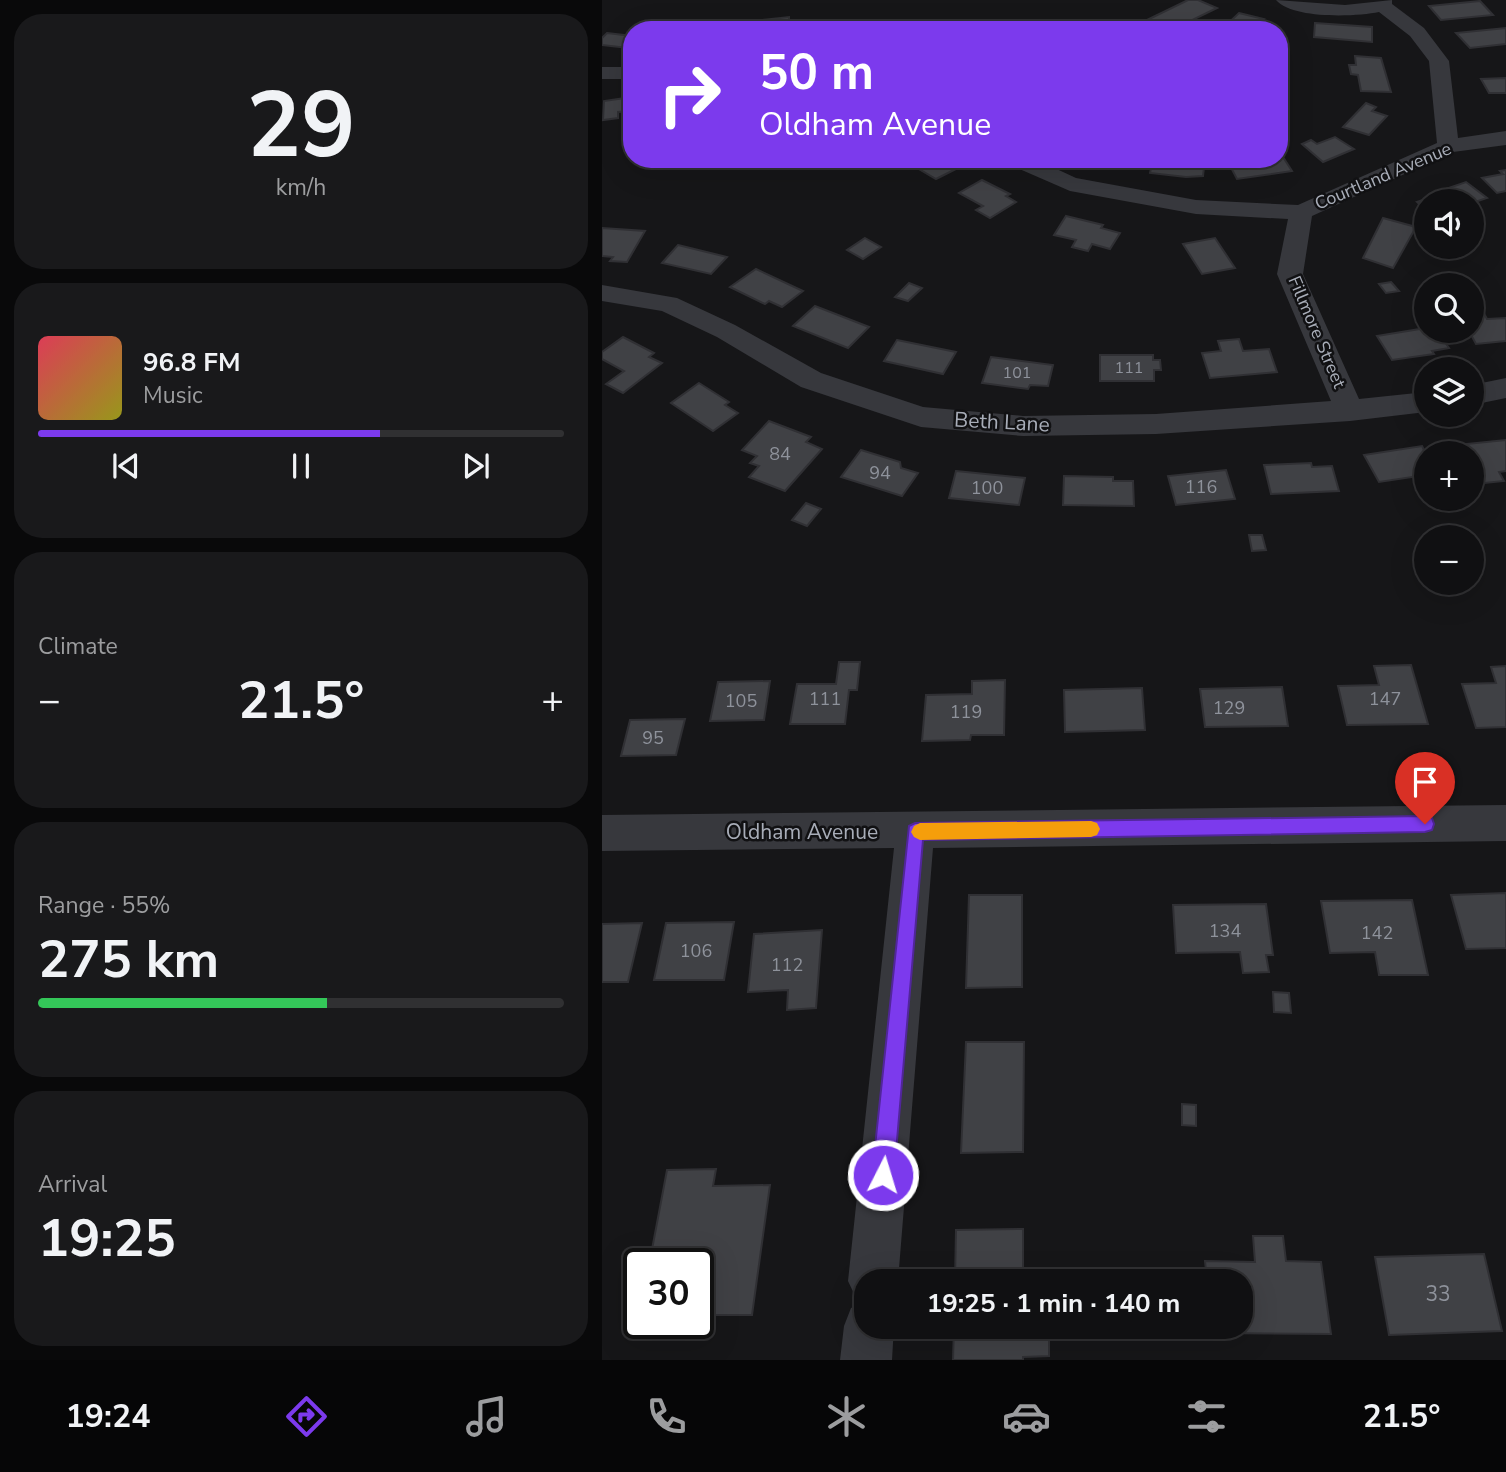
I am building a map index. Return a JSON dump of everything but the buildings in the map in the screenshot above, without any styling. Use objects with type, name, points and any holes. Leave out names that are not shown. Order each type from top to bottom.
[{"type":"street","points":[[1285,0],[1309,9],[1364,11],[1383,3],[1417,32],[1438,61],[1448,146]]},
{"type":"street","points":[[602,73],[623,73]]},
{"type":"street","name":"Courtland Avenue","points":[[1035,168],[1070,184],[1196,207],[1301,212],[1448,146],[1506,138]]},
{"type":"street","name":"Fillmore Street","points":[[1301,212],[1290,274],[1350,411]]},
{"type":"street","name":"Beth Lane","points":[[602,293],[668,304],[726,331],[811,380],[921,417],[1023,426],[1076,425],[1238,420],[1414,403]]},
{"type":"street","points":[[1484,393],[1506,388]]},
{"type":"street","name":"Oldham Avenue","points":[[602,834],[1506,823]]},
{"type":"street","points":[[874,1269],[915,832]]},
{"type":"street","points":[[866,1360],[868,1339]]},
{"type":"slow traffic","points":[[920,832],[1091,829]]},
{"type":"route","points":[[883,1175],[915,832],[1425,824]]}]
